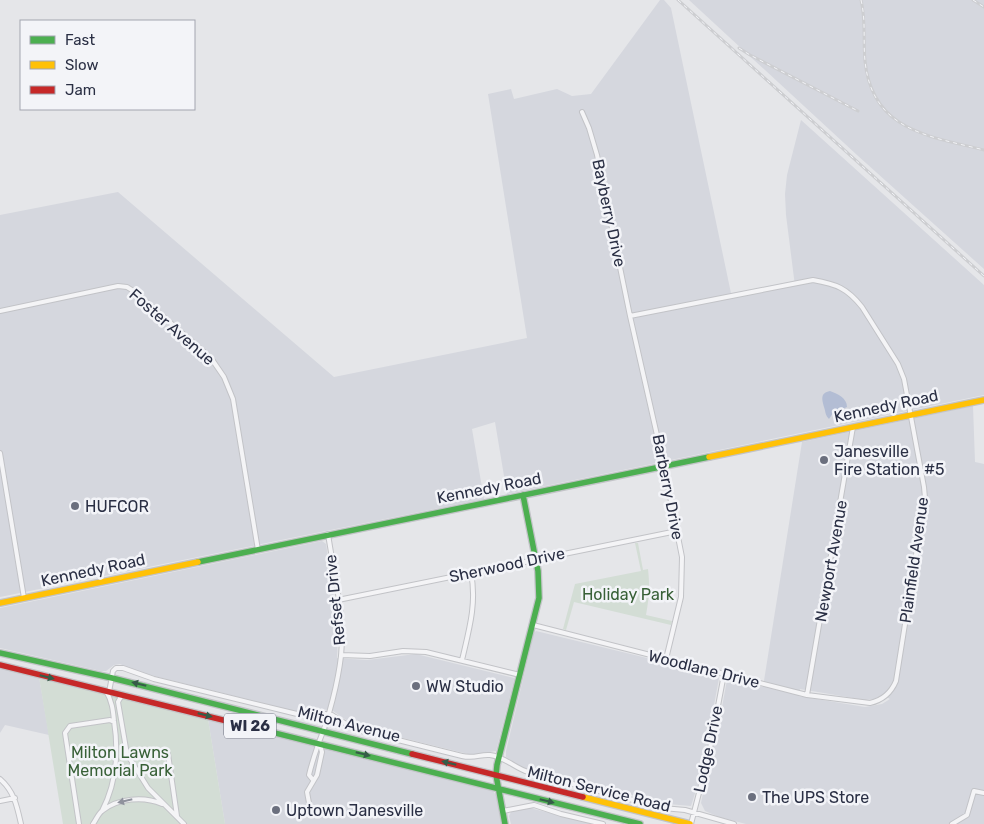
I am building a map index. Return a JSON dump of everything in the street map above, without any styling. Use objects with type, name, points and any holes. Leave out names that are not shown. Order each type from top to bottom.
[{"type":"main road","name":"Kennedy Road","points":[[0,603],[984,400]]},
{"type":"main road","points":[[505,824],[496,775],[533,625],[539,598],[540,580],[523,495]]},
{"type":"main road","name":"Milton Avenue","points":[[0,653],[112,678],[690,824]]},
{"type":"main road","name":"Milton Avenue","points":[[0,665],[640,824]]},
{"type":"street","name":"Bayberry Drive","points":[[582,112],[596,148],[630,316]]},
{"type":"street","name":"Plainfield Avenue","points":[[630,316],[812,280],[842,288],[855,299],[898,364],[904,378],[912,414],[925,498],[896,681],[890,693],[877,702]]},
{"type":"street","name":"Foster Avenue","points":[[0,311],[118,286],[127,287],[211,358],[224,377],[233,400],[258,550]]},
{"type":"street","name":"Barberry Drive","points":[[630,316],[664,466],[682,558],[682,584],[666,659]]},
{"type":"street","name":"Newport Avenue","points":[[807,695],[853,426]]},
{"type":"street","points":[[0,453],[24,598]]},
{"type":"street","name":"Sherwood Drive","points":[[338,600],[677,531]]},
{"type":"street","name":"Refset Drive","points":[[313,780],[309,775],[314,753],[328,714],[341,655],[338,600],[328,534]]},
{"type":"street","points":[[462,660],[474,606],[474,586],[471,573]]},
{"type":"street","name":"Woodlane Drive","points":[[533,625],[807,695],[862,703],[877,702]]},
{"type":"street","points":[[341,655],[370,656],[413,650],[520,675]]},
{"type":"street","name":"Milton Service Road","points":[[112,678],[115,669],[123,668],[154,679],[297,714],[328,714],[354,729],[462,756],[476,758],[490,755],[528,772],[663,808],[694,812],[734,824]]},
{"type":"street","name":"Lodge Drive","points":[[690,824],[709,754],[724,674]]},
{"type":"street","points":[[93,824],[109,798],[117,762],[112,721],[113,712],[108,692],[112,678]]},
{"type":"street","points":[[122,695],[118,702],[127,754],[148,788],[184,824]]},
{"type":"street","points":[[79,824],[64,733],[70,726],[112,721]]},
{"type":"street","points":[[311,814],[307,792],[316,775],[322,752],[319,743]]},
{"type":"street","points":[[117,754],[122,757],[127,754]]},
{"type":"street","points":[[168,754],[177,816]]},
{"type":"street","points":[[0,779],[10,789],[15,798],[21,824]]},
{"type":"street","points":[[144,799],[147,796],[148,788]]},
{"type":"street","points":[[952,824],[967,816],[974,791],[984,793]]},
{"type":"street","points":[[0,801],[15,798]]},
{"type":"street","points":[[102,811],[115,804],[132,799],[144,799],[164,805]]},
{"type":"street","points":[[503,811],[534,805],[561,814],[603,824]]},
{"type":"shaded area","points":[[660,0],[664,0],[671,8],[732,298],[795,286],[785,194],[787,175],[801,120],[984,285],[984,395],[507,494],[495,422],[472,429],[484,499],[0,597],[0,215],[118,192],[334,377],[527,338],[488,94],[511,89],[514,99],[557,89],[572,96],[591,94]]},
{"type":"shaded area","points":[[689,0],[984,0],[984,269],[857,155]]},
{"type":"shaded area","points":[[973,406],[975,462],[984,464],[984,824],[746,824],[705,811],[701,803],[704,788],[697,787],[691,806],[668,804],[524,769],[506,757],[536,631],[717,675],[719,678],[710,727],[718,729],[727,680],[731,679],[763,687],[802,442]],"holes":[[[800,689],[865,700],[883,695],[890,699],[882,704],[865,707],[798,696]]]},
{"type":"shaded area","points":[[322,541],[326,544],[337,619],[337,658],[367,660],[416,654],[514,678],[496,751],[472,755],[355,726],[333,711],[322,709],[298,712],[142,673],[120,664],[114,665],[106,671],[101,671],[0,648],[0,608]]},
{"type":"shaded area","points":[[0,667],[39,677],[49,735],[5,725],[0,733]]},
{"type":"shaded area","points":[[208,719],[493,791],[496,795],[501,824],[225,824]]},
{"type":"shaded area","points":[[530,808],[594,824],[511,824],[509,816],[511,812]]},
{"type":"green space","name":"Holiday Park","points":[[635,543],[638,543],[643,570],[648,569],[649,592],[646,615],[672,621],[671,625],[574,602],[566,630],[563,629],[575,584],[641,571]]},
{"type":"green space","name":"Milton Lawns Memorial Park","points":[[39,677],[208,719],[225,824],[63,824]]},
{"type":"water","points":[[830,391],[844,399],[847,407],[833,413],[829,419],[822,399],[825,393]]},
{"type":"railway","points":[[678,0],[984,276]]},
{"type":"railway","points":[[861,0],[865,61],[870,84],[879,102],[891,116],[906,126],[943,140],[984,150]]},
{"type":"railway","points":[[973,0],[984,7]]},
{"type":"railway","points":[[739,48],[858,111]]},
{"type":"traffic: fast","points":[[198,562],[709,457]]},
{"type":"traffic: fast","points":[[505,824],[496,775],[497,765],[539,598],[538,571],[523,495]]},
{"type":"traffic: fast","points":[[0,653],[112,678],[412,754]]},
{"type":"traffic: fast","points":[[243,725],[640,824]]},
{"type":"traffic: slow","points":[[709,457],[984,400]]},
{"type":"traffic: slow","points":[[0,603],[198,562]]},
{"type":"traffic: slow","points":[[583,797],[690,824]]},
{"type":"traffic: jam","points":[[0,665],[243,725]]},
{"type":"traffic: jam","points":[[412,754],[583,797]]},
{"type":"place","name":"Janesville Fire Station #5","points":[[824,460]]},
{"type":"place","name":"HUFCOR","points":[[75,506]]},
{"type":"place","name":"WW Studio","points":[[416,686]]},
{"type":"place","name":"The UPS Store","points":[[752,797]]},
{"type":"place","name":"Uptown Janesville","points":[[276,810]]}]
